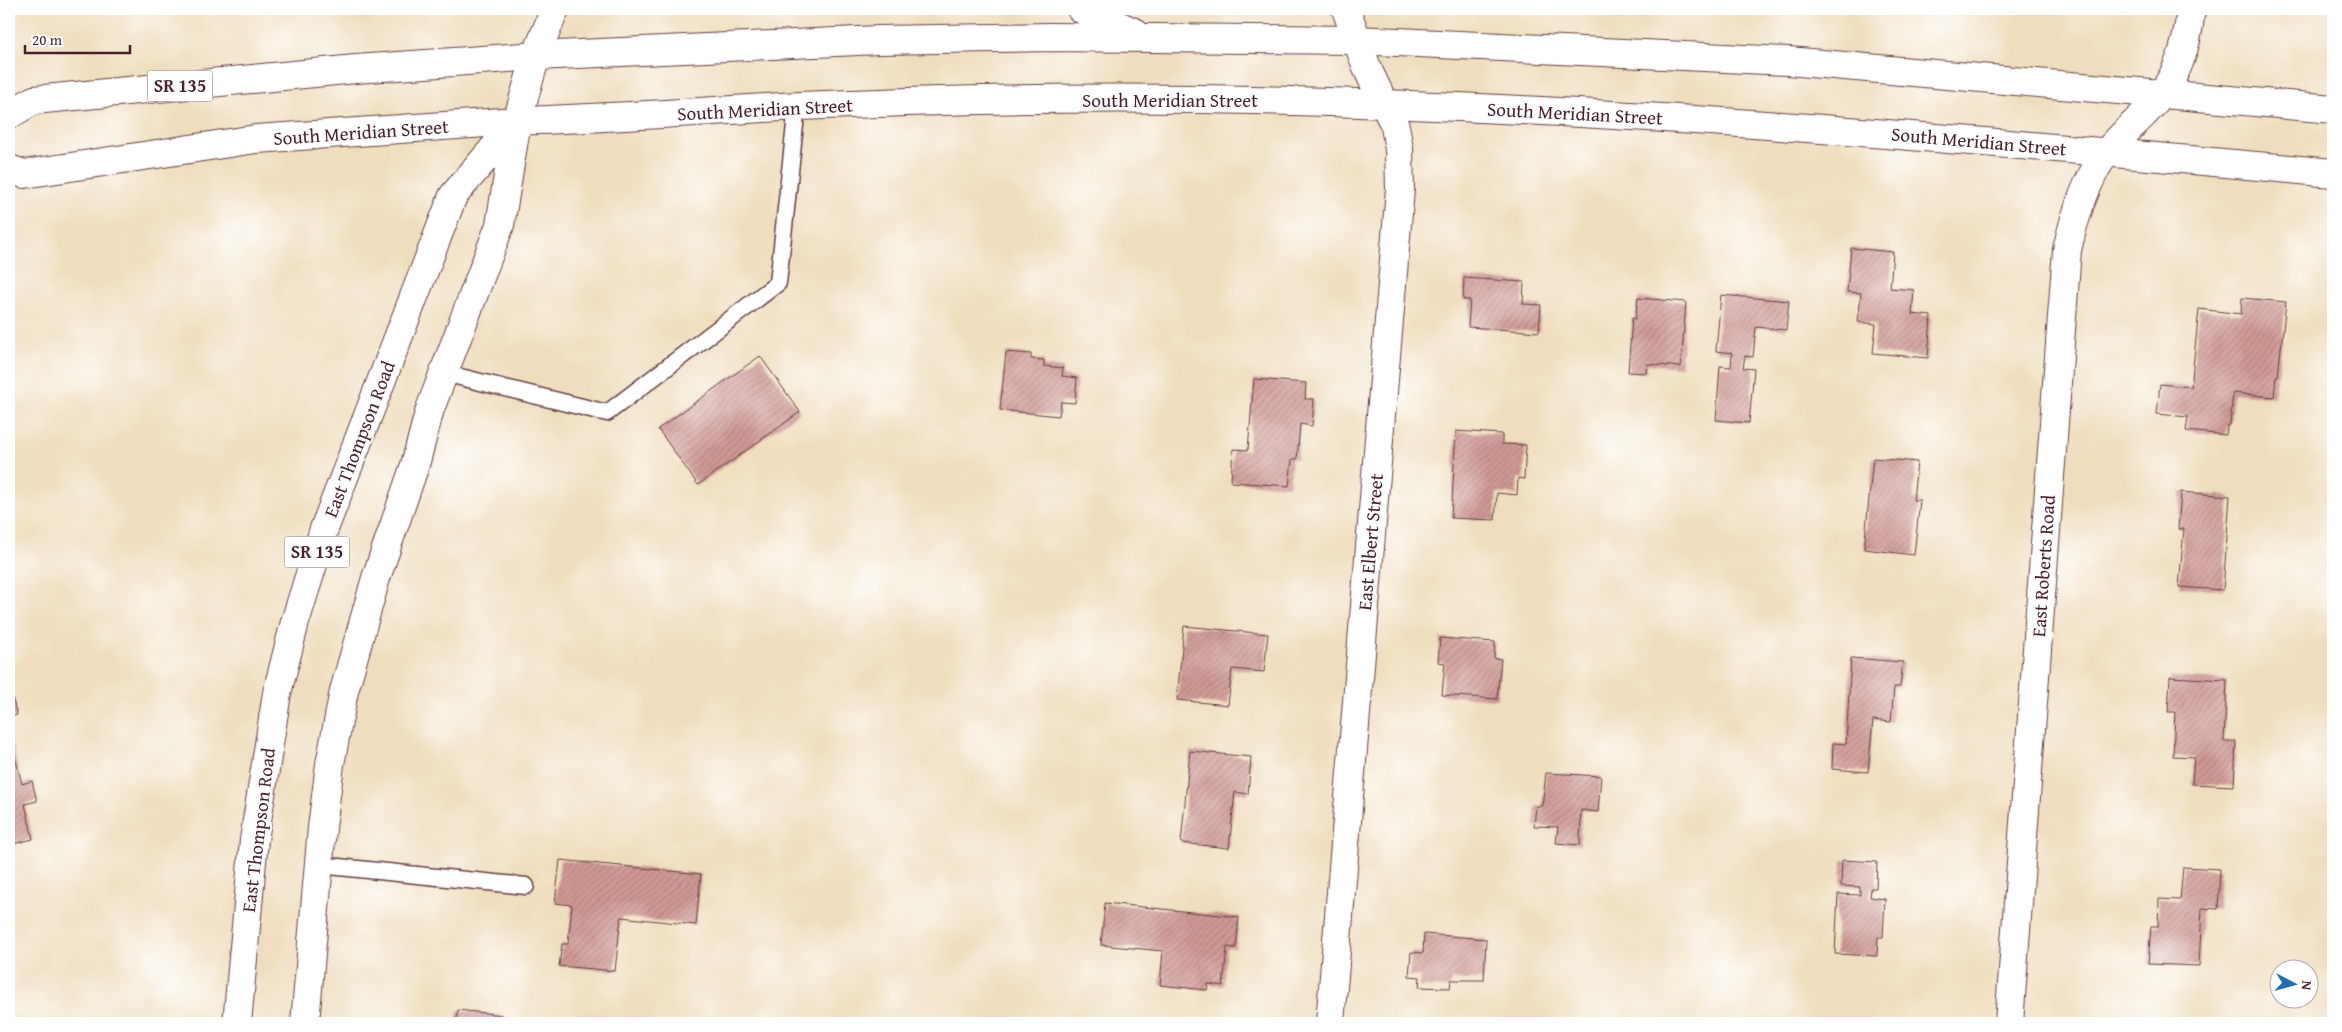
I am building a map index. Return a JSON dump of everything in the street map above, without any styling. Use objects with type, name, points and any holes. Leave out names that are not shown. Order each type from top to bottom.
[{"type":"main road","name":"East Thompson Road","points":[[305,1023],[330,764],[344,691],[376,578],[415,465],[430,409],[500,225],[517,121],[536,56],[555,9]]},
{"type":"main road","points":[[1081,9],[1144,37]]},
{"type":"main road","name":"East Elbert Street","points":[[1330,1023],[1400,189],[1399,149],[1395,126],[1367,68],[1346,9]]},
{"type":"main road","name":"East Roberts Road","points":[[2009,1023],[2066,250],[2076,211],[2097,168],[2130,126],[2145,114],[2162,93],[2183,55],[2188,39],[2191,9]]},
{"type":"main road","points":[[536,56],[879,40],[1144,37],[1356,40],[1788,61],[2333,109]]},
{"type":"main road","name":"SR 135","points":[[9,115],[34,100],[356,69],[536,56]]},
{"type":"main road","name":"South Meridian Street","points":[[9,169],[24,174],[256,139],[517,121],[797,106],[1045,100],[1200,99],[1386,104],[1674,117],[1954,138],[2333,174]]},
{"type":"main road","name":"East Thompson Road","points":[[237,1023],[254,840],[276,694],[295,622],[324,529],[453,196],[517,121]]},
{"type":"lane","points":[[444,373],[607,413],[778,283],[797,106]]},
{"type":"lane","points":[[319,866],[526,886]]},
{"type":"building","points":[[1851,248],[1893,252],[1890,288],[1914,290],[1912,314],[1931,316],[1928,358],[1873,353],[1876,324],[1858,322],[1861,293],[1847,292]]},
{"type":"building","points":[[1464,278],[1524,282],[1523,304],[1541,305],[1539,332],[1468,327],[1470,300],[1463,300]]},
{"type":"building","points":[[1721,295],[1789,301],[1786,330],[1756,327],[1753,357],[1745,356],[1743,368],[1754,369],[1749,423],[1716,420],[1720,366],[1731,367],[1732,353],[1716,351]]},
{"type":"building","points":[[1638,298],[1686,302],[1681,367],[1647,364],[1646,373],[1628,372],[1632,318],[1635,319]]},
{"type":"building","points":[[2242,298],[2286,302],[2274,397],[2233,393],[2230,425],[2227,425],[2226,435],[2186,431],[2188,417],[2157,414],[2160,384],[2191,387],[2199,309],[2241,314]]},
{"type":"building","points":[[1006,352],[1031,354],[1031,359],[1044,360],[1044,366],[1063,368],[1062,376],[1077,378],[1075,403],[1061,402],[1059,416],[1000,410]]},
{"type":"building","points":[[760,356],[800,412],[698,485],[658,429]]},
{"type":"building","points":[[1254,379],[1306,383],[1305,399],[1314,399],[1312,426],[1300,424],[1297,459],[1292,459],[1289,486],[1231,482],[1233,449],[1248,450]]},
{"type":"building","points":[[1456,431],[1502,434],[1502,444],[1526,445],[1524,479],[1518,478],[1517,495],[1497,493],[1495,520],[1451,518]]},
{"type":"building","points":[[1873,458],[1917,462],[1913,500],[1920,500],[1914,555],[1864,549]]},
{"type":"building","points":[[2181,492],[2230,496],[2223,590],[2179,587],[2184,529],[2178,529]]},
{"type":"building","points":[[1184,626],[1268,634],[1264,672],[1232,669],[1228,705],[1177,700]]},
{"type":"building","points":[[1440,638],[1495,642],[1494,658],[1501,659],[1497,699],[1442,695],[1445,663],[1438,662]]},
{"type":"building","points":[[1851,658],[1903,662],[1900,687],[1894,687],[1891,722],[1873,720],[1868,772],[1832,769],[1833,743],[1846,744]]},
{"type":"building","points":[[2170,677],[2227,680],[2224,741],[2236,741],[2234,786],[2192,784],[2194,757],[2173,756],[2175,712],[2168,712]]},
{"type":"building","points":[[9,693],[11,693],[17,715],[9,717]]},
{"type":"building","points":[[9,733],[22,784],[32,781],[37,801],[25,804],[33,839],[9,845]]},
{"type":"building","points":[[1190,751],[1251,757],[1248,794],[1235,792],[1229,848],[1181,843]]},
{"type":"building","points":[[1546,773],[1601,776],[1598,812],[1581,810],[1580,845],[1556,843],[1558,827],[1534,826],[1536,806],[1542,806]]},
{"type":"building","points":[[560,860],[701,874],[696,925],[621,917],[615,971],[559,966],[562,944],[568,944],[572,905],[555,903]]},
{"type":"building","points":[[1842,860],[1877,862],[1876,888],[1871,888],[1870,897],[1885,899],[1883,937],[1878,937],[1877,956],[1835,954],[1838,894],[1860,895],[1860,887],[1841,886]]},
{"type":"building","points":[[2183,867],[2220,869],[2218,909],[2202,908],[2199,966],[2148,964],[2151,926],[2158,926],[2159,899],[2180,900]]},
{"type":"building","points":[[1105,903],[1239,917],[1236,948],[1227,947],[1223,986],[1208,984],[1207,990],[1160,985],[1163,951],[1101,945]]},
{"type":"building","points":[[1424,934],[1486,939],[1484,980],[1451,980],[1450,988],[1419,987],[1420,977],[1409,976],[1411,952],[1423,953]]},
{"type":"building","points":[[458,1010],[502,1015],[501,1023],[456,1023]]}]
